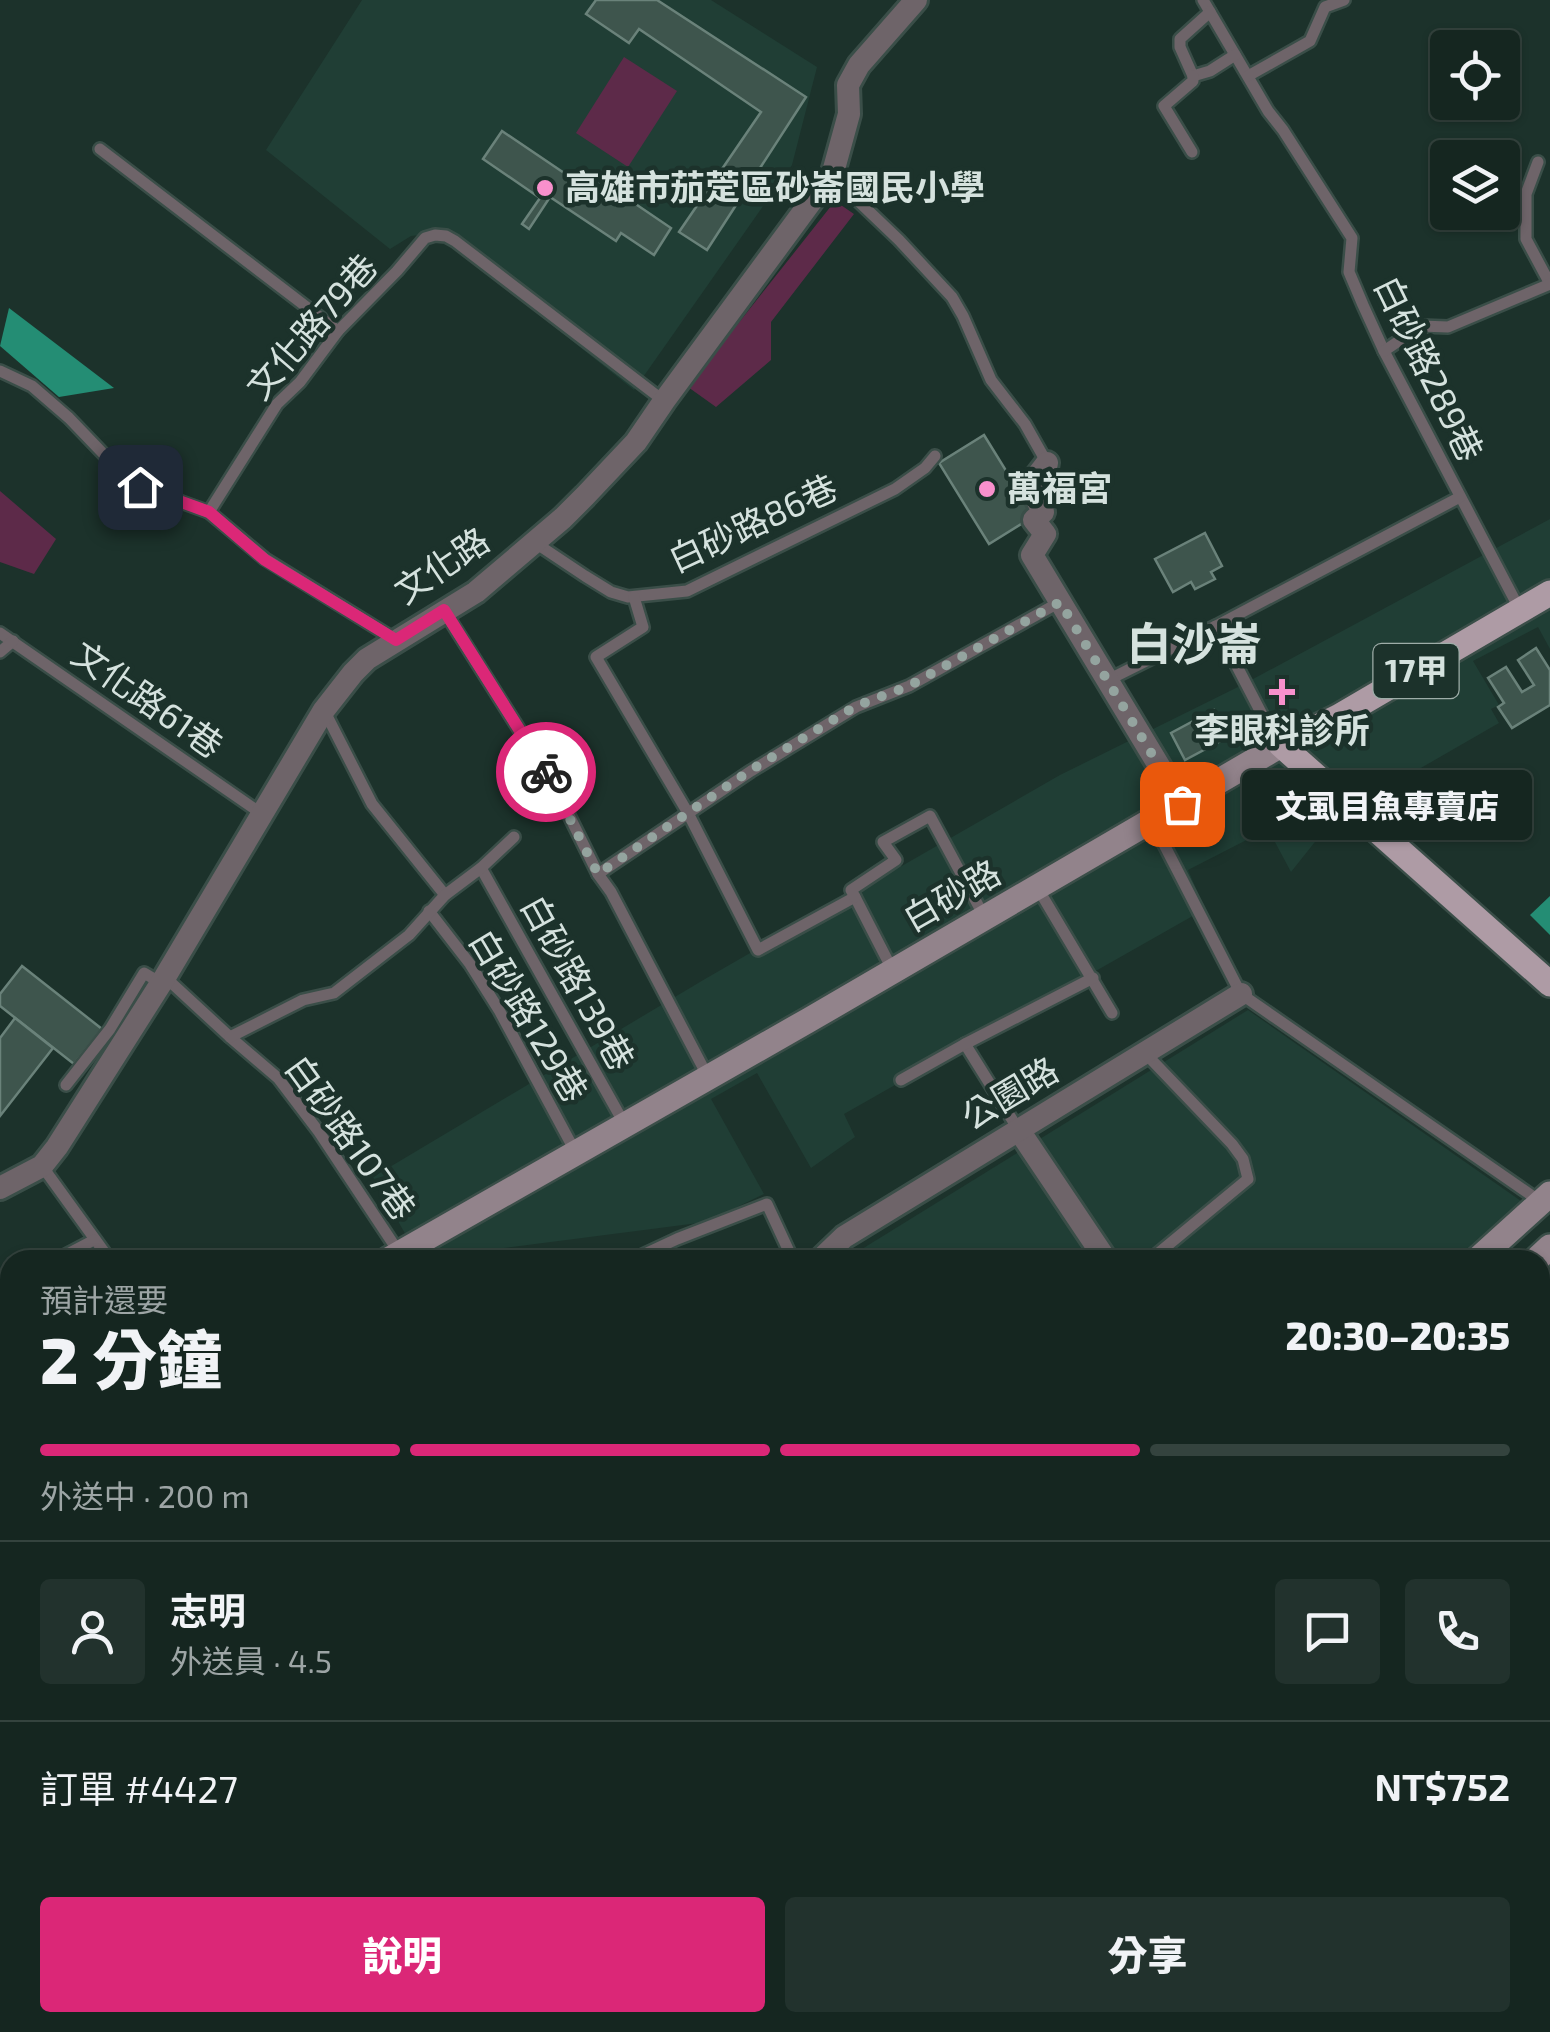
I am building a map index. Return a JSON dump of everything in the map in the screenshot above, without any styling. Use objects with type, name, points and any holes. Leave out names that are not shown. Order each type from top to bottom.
[{"type":"main road","name":"白砂路","points":[[1281,745],[1338,717],[1550,593]]},
{"type":"main road","points":[[1281,745],[1550,984]]},
{"type":"street","name":"文化路","points":[[0,1188],[42,1166],[57,1147],[163,980],[324,710],[352,673],[396,640],[476,592],[563,518],[636,442],[832,176],[849,114],[848,86],[859,65],[916,0]]},
{"type":"street","points":[[1047,463],[1030,485],[1043,512],[1034,520],[1044,534],[1032,555],[1182,804]]},
{"type":"street","name":"白砂路","points":[[411,1250],[1281,745]]},
{"type":"street","name":"公園路","points":[[830,1250],[844,1237],[1242,994]]},
{"type":"street","points":[[1018,1129],[1099,1250]]},
{"type":"street","points":[[1488,1250],[1546,1198]]},
{"type":"lane","name":"白砂路289巷","points":[[1202,0],[1268,111],[1352,238],[1350,272],[1384,351],[1520,610]]},
{"type":"lane","points":[[1248,76],[1310,41],[1325,8],[1344,0]]},
{"type":"lane","points":[[1192,152],[1164,106],[1193,81],[1180,39],[1210,12]]},
{"type":"lane","points":[[1193,76],[1210,71],[1235,55]]},
{"type":"lane","points":[[100,149],[338,331]]},
{"type":"lane","points":[[1384,351],[1421,326],[1448,327],[1550,284],[1526,239],[1526,194],[1538,162]]},
{"type":"lane","points":[[832,176],[952,298],[991,380],[1025,424],[1047,463]]},
{"type":"lane","name":"文化路79巷","points":[[209,512],[277,404],[300,382],[338,331],[425,238],[435,235],[455,240],[664,401]]},
{"type":"lane","points":[[0,371],[32,386],[140,487],[209,512],[265,560],[396,640]]},
{"type":"lane","name":"白砂路86巷","points":[[534,542],[611,592],[634,597],[687,591],[895,489],[935,456]]},
{"type":"lane","points":[[1106,680],[1460,497]]},
{"type":"lane","points":[[634,597],[643,627],[596,657],[688,814],[758,950],[855,897]]},
{"type":"lane","points":[[598,874],[751,770],[856,706],[909,686],[1060,602]]},
{"type":"lane","points":[[444,610],[553,783],[708,1078]]},
{"type":"lane","points":[[1216,626],[1281,745]]},
{"type":"lane","name":"文化路61巷","points":[[0,633],[262,814]]},
{"type":"lane","points":[[0,652],[14,641]]},
{"type":"lane","points":[[324,710],[372,804],[445,895]]},
{"type":"lane","points":[[893,971],[852,890],[896,860],[883,842],[930,816],[985,918]]},
{"type":"lane","points":[[1152,821],[1242,994],[1546,1198]]},
{"type":"lane","points":[[230,1037],[303,1000],[334,993],[409,934],[445,895],[514,837]]},
{"type":"lane","name":"白砂路139巷","points":[[481,868],[625,1125]]},
{"type":"lane","points":[[1037,887],[1112,1013]]},
{"type":"lane","name":"白砂路129巷","points":[[429,911],[499,1010],[576,1152]]},
{"type":"lane","points":[[66,1085],[110,1029],[144,973],[163,980]]},
{"type":"lane","points":[[901,1080],[1093,978]]},
{"type":"lane","name":"白砂路107巷","points":[[163,980],[278,1078],[319,1132],[392,1250]]},
{"type":"lane","points":[[965,1044],[1018,1129]]},
{"type":"lane","points":[[1145,1053],[1232,1144],[1248,1179],[1162,1250]]},
{"type":"lane","points":[[42,1166],[102,1250]]},
{"type":"lane","points":[[653,1250],[767,1204],[788,1250]]},
{"type":"lane","points":[[75,1250],[94,1240]]},
{"type":"shaded area","name":"高雄市茄萣區砂崙國民小學","points":[[362,0],[711,0],[817,67],[792,165],[634,390],[436,233],[411,236],[390,249],[266,150]]},
{"type":"shaded area","points":[[624,57],[677,91],[628,167],[576,133]]},
{"type":"shaded area","points":[[835,201],[854,214],[771,322],[771,360],[716,407],[688,387]]},
{"type":"shaded area","points":[[9,308],[114,388],[59,397],[0,346]]},
{"type":"shaded area","points":[[0,491],[56,539],[34,574],[0,562]]},
{"type":"shaded area","points":[[1550,519],[1550,649],[1538,627],[1473,661],[1499,705],[1491,709],[1499,723],[1334,818],[1291,872],[1268,829],[1188,870],[1205,909],[844,1114],[855,1137],[811,1168],[757,1073],[711,1099],[764,1194],[706,1222],[500,1250],[414,1250],[373,1177],[705,979],[1060,775],[1242,685]]},
{"type":"shaded area","points":[[1550,896],[1550,935],[1530,915]]},
{"type":"shaded area","points":[[1248,1010],[1521,1201],[1466,1250],[862,1249]]},
{"type":"building","points":[[596,0],[657,0],[806,97],[707,250],[679,232],[761,112],[639,29],[629,43],[586,14]]},
{"type":"building","points":[[502,131],[576,181],[584,169],[671,228],[654,255],[621,233],[616,241],[550,197],[529,229],[522,224],[540,198],[483,159]]},
{"type":"building","name":"萬福宮","points":[[984,435],[1034,516],[989,544],[939,463]]},
{"type":"building","points":[[1205,533],[1222,566],[1211,572],[1215,579],[1195,589],[1191,582],[1173,592],[1155,559]]},
{"type":"building","points":[[1536,648],[1550,670],[1550,705],[1512,728],[1498,707],[1504,703],[1488,678],[1506,667],[1522,692],[1534,685],[1518,660]]},
{"type":"building","points":[[1214,710],[1228,737],[1185,760],[1171,733]]},
{"type":"building","points":[[22,966],[102,1029],[74,1064],[0,1006],[0,994]]},
{"type":"building","points":[[15,1018],[53,1048],[0,1116],[0,1038]]},
{"type":"way so far","points":[[546,772],[598,874],[751,770],[856,706],[909,686],[1060,602],[1182,804]]},
{"type":"place","name":"高雄市茄萣區砂崙國民小學","points":[[545,188]]},
{"type":"place","name":"萬福宮","points":[[987,489]]},
{"type":"place","name":"李眼科診所","points":[[1282,692]]},
{"type":"place","name":"文虱目魚專賣店","points":[[1182,804]]},
{"type":"district","name":"白沙崙","points":[[1194,644]]},
{"type":"route","points":[[140,487],[209,512],[265,560],[396,640],[444,610],[546,772]]}]
